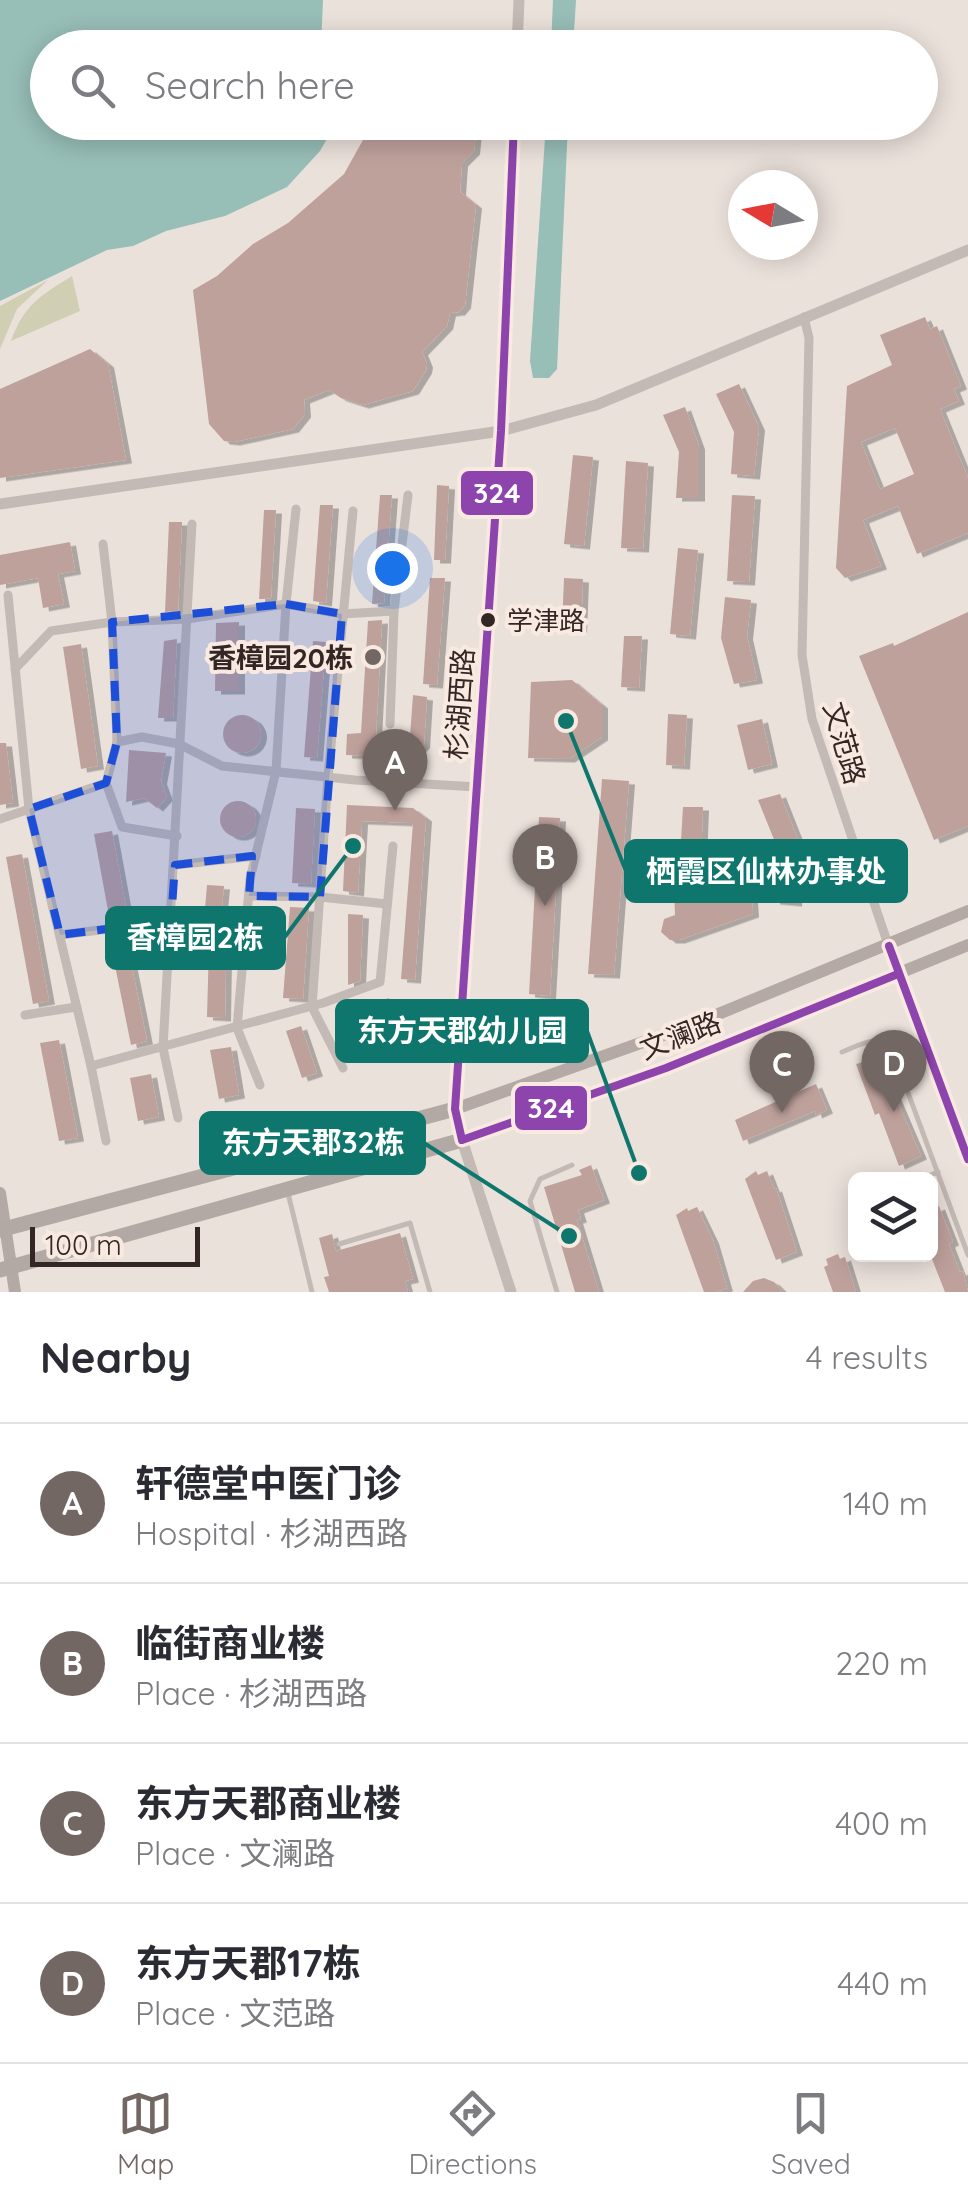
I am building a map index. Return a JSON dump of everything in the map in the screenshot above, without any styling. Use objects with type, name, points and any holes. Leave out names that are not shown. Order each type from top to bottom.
[{"type":"main road","name":"文澜路","points":[[3,1229],[455,1109],[694,1024],[968,911]]},
{"type":"main road","name":"文澜路","points":[[5,1268],[462,1140],[666,1068],[968,945]]},
{"type":"main road","points":[[0,1194],[5,1268],[15,1292]]},
{"type":"street","points":[[519,30],[520,0]]},
{"type":"street","name":"杉湖西路","points":[[511,1292],[455,1109],[502,431],[513,140]]},
{"type":"street","points":[[0,504],[502,431],[596,405],[968,250]]},
{"type":"street","name":"文范路","points":[[804,317],[809,338],[802,655],[812,720],[898,974],[964,1137],[968,1159]]},
{"type":"street","points":[[390,724],[394,611],[408,495]]},
{"type":"street","points":[[260,1085],[237,1028],[248,896],[276,772],[296,509]]},
{"type":"street","points":[[343,1068],[312,1006],[352,512]]},
{"type":"street","points":[[178,1118],[164,1048],[192,524]]},
{"type":"street","points":[[102,544],[112,622],[117,742],[106,783],[122,828],[177,836]]},
{"type":"street","points":[[8,595],[29,809],[106,1141]]},
{"type":"street","points":[[15,668],[52,630],[112,622],[187,620],[286,604],[342,614],[394,611]]},
{"type":"street","points":[[117,742],[142,736],[180,744],[222,766],[478,787]]},
{"type":"street","points":[[0,819],[106,783]]},
{"type":"street","points":[[91,1066],[237,1028],[380,982],[393,846]]},
{"type":"street","points":[[175,865],[256,856]]},
{"type":"street","points":[[248,896],[320,897],[387,904]]},
{"type":"street","points":[[60,935],[171,921]]},
{"type":"street","points":[[25,1015],[76,1007]]},
{"type":"lane","points":[[842,1052],[872,1040],[890,1048],[968,1255]]},
{"type":"lane","points":[[557,1292],[530,1201],[540,1179],[572,1165]]},
{"type":"lane","points":[[287,1189],[312,1292]]},
{"type":"lane","points":[[339,1244],[410,1223],[430,1292]]},
{"type":"highlighted area","points":[[286,604],[342,614],[320,897],[249,896],[252,856],[175,865],[171,921],[60,935],[29,809],[106,783],[117,742],[112,622]]},
{"type":"green space","points":[[72,276],[80,311],[11,341],[34,302]]},
{"type":"green space","points":[[48,280],[17,309],[0,349],[0,306]]},
{"type":"water","points":[[0,0],[323,0],[322,30],[30,30],[30,140],[326,140],[287,187],[225,216],[166,231],[133,246],[107,250],[0,301]]},
{"type":"water","points":[[553,0],[576,0],[574,30],[552,30]]},
{"type":"water","points":[[545,140],[567,140],[557,369],[549,378],[533,378],[530,361]]},
{"type":"building","points":[[363,140],[475,140],[474,151],[462,163],[460,192],[476,205],[465,305],[459,312],[450,313],[447,326],[422,352],[426,370],[413,391],[363,405],[329,390],[304,400],[305,414],[293,429],[224,441],[209,424],[193,290],[217,276],[253,244],[288,223],[344,174]]},
{"type":"building","points":[[925,317],[930,329],[937,326],[961,386],[954,389],[959,401],[940,409],[968,478],[968,533],[917,554],[898,506],[863,520],[881,566],[845,578],[836,568],[847,386],[892,365],[880,335]],"holes":[[[895,428],[914,474],[880,489],[861,442]]]},
{"type":"building","points":[[90,349],[108,364],[126,460],[0,478],[0,389]]},
{"type":"building","points":[[739,384],[759,427],[754,476],[731,474],[734,432],[716,394]]},
{"type":"building","points":[[685,407],[699,446],[699,498],[676,498],[679,452],[663,415]]},
{"type":"building","points":[[573,455],[593,457],[584,546],[564,544]]},
{"type":"building","points":[[626,461],[648,463],[643,549],[621,548]]},
{"type":"building","points":[[437,485],[449,486],[445,560],[434,560]]},
{"type":"building","points":[[380,495],[392,495],[384,603],[372,604]]},
{"type":"building","points":[[732,495],[755,496],[749,582],[727,581]]},
{"type":"building","points":[[320,505],[333,505],[326,603],[313,601]]},
{"type":"building","points":[[264,510],[276,510],[271,598],[259,599]]},
{"type":"building","points":[[169,522],[182,522],[178,611],[165,612]]},
{"type":"building","points":[[70,542],[75,571],[58,574],[64,604],[43,608],[38,578],[0,585],[0,555]]},
{"type":"building","points":[[678,548],[698,550],[690,636],[670,634]]},
{"type":"building","points":[[430,578],[445,578],[437,685],[423,684]]},
{"type":"building","points":[[564,578],[583,579],[581,629],[562,628]]},
{"type":"building","points":[[725,597],[751,600],[747,636],[757,680],[734,684],[721,638]]},
{"type":"building","points":[[968,612],[968,826],[934,840],[859,656],[893,643],[894,646]]},
{"type":"building","name":"香樟园20栋","points":[[382,620],[376,735],[410,736],[413,695],[427,697],[424,745],[410,758],[346,755],[347,734],[361,733],[368,621]]},
{"type":"building","points":[[239,622],[239,691],[215,691],[216,623]]},
{"type":"building","points":[[624,636],[642,636],[639,688],[621,687]]},
{"type":"building","points":[[177,639],[173,718],[158,718],[164,641]]},
{"type":"building","points":[[313,641],[326,642],[317,758],[304,757]]},
{"type":"building","points":[[81,644],[98,766],[81,769],[63,647]]},
{"type":"building","points":[[572,680],[602,705],[602,737],[569,759],[528,758],[531,682]]},
{"type":"building","points":[[668,714],[687,715],[684,766],[666,765]]},
{"type":"building","points":[[242,715],[256,720],[261,734],[256,748],[242,753],[228,748],[223,734],[228,720]]},
{"type":"building","points":[[762,719],[772,764],[748,770],[737,725]]},
{"type":"building","points":[[0,743],[6,743],[13,803],[0,805]]},
{"type":"building","points":[[129,750],[166,753],[161,781],[167,797],[157,808],[144,798],[126,802]]},
{"type":"building","points":[[602,779],[629,781],[614,975],[588,974]]},
{"type":"building","points":[[780,794],[799,842],[796,903],[774,901],[775,842],[758,800]]},
{"type":"building","points":[[238,801],[251,806],[256,819],[251,832],[238,837],[225,832],[220,819],[225,806]]},
{"type":"building","points":[[347,805],[413,808],[426,818],[415,980],[401,979],[413,823],[362,821],[358,893],[343,891]]},
{"type":"building","points":[[683,807],[703,807],[701,858],[680,857]]},
{"type":"building","points":[[296,808],[315,809],[311,884],[292,883]]},
{"type":"building","points":[[539,817],[560,818],[550,996],[529,994]]},
{"type":"building","points":[[112,831],[127,913],[109,916],[94,834]]},
{"type":"building","points":[[22,854],[49,1001],[33,1004],[6,857]]},
{"type":"building","points":[[207,885],[224,886],[217,956],[226,956],[225,1018],[207,1017],[209,944],[202,943]]},
{"type":"building","points":[[674,891],[744,895],[752,899],[753,914],[670,940],[661,932],[664,919],[675,915]]},
{"type":"building","points":[[290,907],[309,908],[303,999],[283,998]]},
{"type":"building","points":[[348,914],[363,915],[360,981],[348,985]]},
{"type":"building","points":[[126,938],[147,1041],[131,1045],[110,941]]},
{"type":"building","points":[[389,998],[403,1047],[389,1051],[374,1003]]},
{"type":"building","points":[[301,1026],[317,1073],[302,1078],[286,1031]]},
{"type":"building","points":[[59,1040],[78,1138],[59,1141],[40,1043]]},
{"type":"building","points":[[231,1047],[239,1095],[219,1099],[210,1050]]},
{"type":"building","points":[[879,1058],[921,1156],[899,1166],[856,1064]]},
{"type":"building","points":[[151,1074],[159,1117],[138,1121],[130,1078]]},
{"type":"building","points":[[816,1084],[827,1110],[816,1115],[815,1111],[743,1141],[735,1120]]},
{"type":"building","points":[[591,1165],[604,1200],[578,1210],[581,1219],[577,1220],[599,1292],[575,1292],[544,1187],[582,1175],[579,1170]]},
{"type":"building","points":[[756,1171],[758,1175],[767,1171],[776,1188],[797,1252],[776,1260],[745,1179]]},
{"type":"building","points":[[938,1206],[968,1292],[945,1292],[933,1262],[938,1262]]},
{"type":"building","points":[[697,1207],[713,1240],[727,1288],[716,1292],[704,1292],[676,1215]]},
{"type":"building","points":[[400,1233],[413,1279],[405,1281],[408,1292],[329,1292],[319,1238],[332,1234],[336,1251]]},
{"type":"building","points":[[838,1254],[840,1259],[845,1257],[856,1292],[833,1292],[824,1267],[828,1265],[826,1259]]},
{"type":"building","points":[[764,1278],[784,1292],[743,1292],[753,1281]]},
{"type":"transit line","name":"324","points":[[513,140],[501,431],[455,1109],[462,1140],[666,1068],[898,974]]},
{"type":"transit line","name":"324","points":[[889,946],[968,1159]]},
{"type":"place","name":"学津路","points":[[488,620]]},
{"type":"place","name":"香樟园20栋","points":[[373,657]]},
{"type":"place","name":"栖霞区仙林办事处","points":[[566,721]]},
{"type":"place","name":"轩德堂中医门诊","points":[[395,811]]},
{"type":"place","name":"香樟园2栋","points":[[353,846]]},
{"type":"place","name":"临街商业楼","points":[[545,906]]},
{"type":"place","name":"东方天郡17栋","points":[[894,1112]]},
{"type":"place","name":"东方天郡商业楼","points":[[782,1113]]},
{"type":"place","name":"东方天郡幼儿园","points":[[639,1173]]},
{"type":"place","name":"东方天郡32栋","points":[[569,1236]]}]
